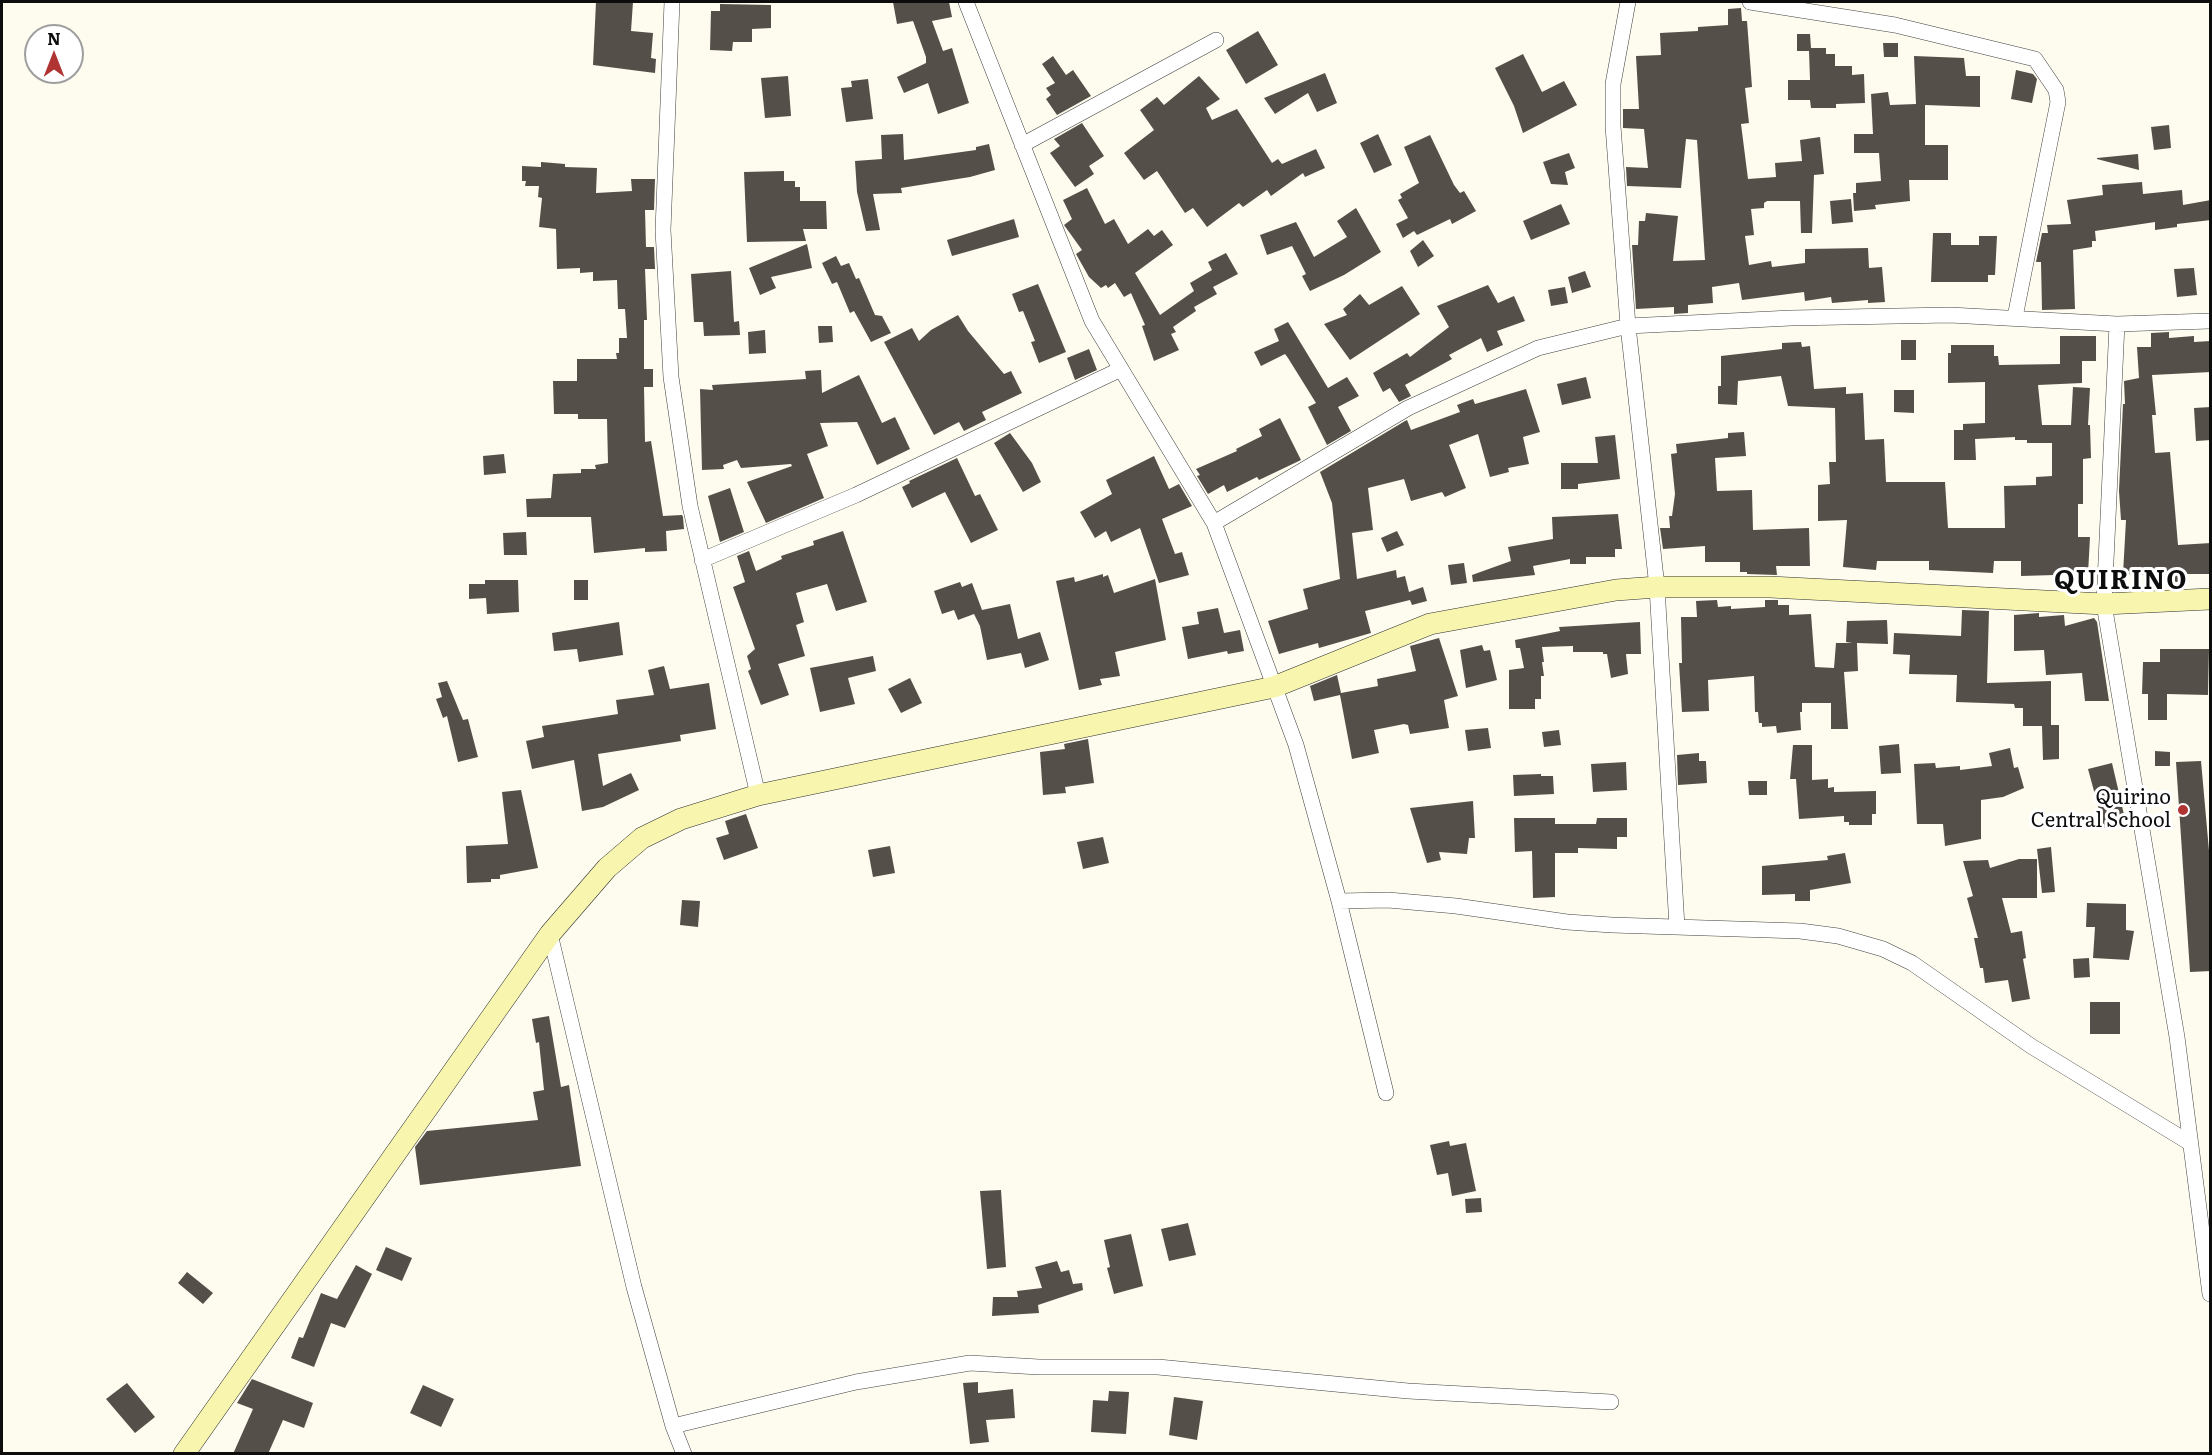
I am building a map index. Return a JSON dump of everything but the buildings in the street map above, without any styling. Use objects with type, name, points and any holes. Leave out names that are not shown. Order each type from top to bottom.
[{"type":"main road","points":[[184,1454],[550,934],[607,868],[642,838],[681,819],[758,795],[1274,687],[1430,624],[1557,599],[1657,587],[1770,587],[2104,604],[2211,599]]},
{"type":"street","points":[[672,2],[663,230],[670,377],[681,463],[758,795]]},
{"type":"street","points":[[966,2],[1092,321],[1214,523],[1296,745],[1339,901],[1386,1093]]},
{"type":"street","points":[[1628,2],[1613,94],[1628,326],[1657,587],[1677,927]]},
{"type":"street","points":[[1750,2],[1895,25],[2035,59],[2056,90],[2058,102],[2015,318]]},
{"type":"street","points":[[1022,145],[1216,40]]},
{"type":"street","points":[[1214,523],[1408,408],[1538,348],[1628,326],[1791,318],[1950,315],[2117,324],[2211,321]]},
{"type":"street","points":[[2117,324],[2104,604],[2177,1037],[2211,1294]]},
{"type":"street","points":[[702,560],[856,495],[1119,369]]},
{"type":"street","points":[[1339,901],[1388,900],[1456,906],[1567,922],[1800,931],[1838,936],[1883,949],[1928,973],[2031,1046],[2190,1143]]},
{"type":"street","points":[[550,934],[634,1287],[673,1426],[684,1454]]},
{"type":"street","points":[[673,1426],[856,1382],[970,1363],[1039,1367],[1158,1367],[1408,1390],[1611,1402]]},
{"type":"place","name":"Quirino Central School","points":[[2183,810]]},
{"type":"district","name":"QUIRINO","points":[[2121,581]]}]
